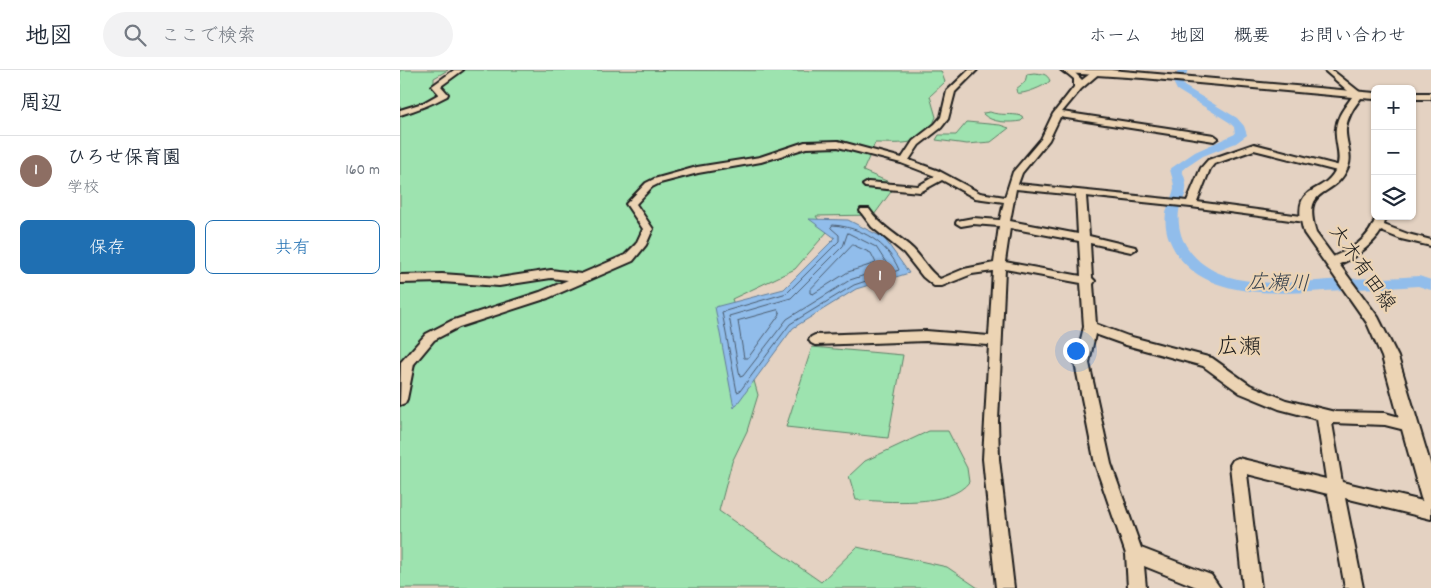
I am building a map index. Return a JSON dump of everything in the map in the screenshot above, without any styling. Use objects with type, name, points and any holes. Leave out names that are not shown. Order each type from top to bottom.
[{"type":"main road","points":[[1067,70],[1098,71],[1302,92],[1371,96]]},
{"type":"main road","points":[[1341,169],[1344,160],[1341,122],[1358,95]]},
{"type":"main road","points":[[1416,96],[1431,96]]},
{"type":"main road","name":"大木有田線","points":[[1341,169],[1335,177],[1306,201],[1304,219],[1310,233],[1373,321],[1390,357],[1431,498]]},
{"type":"street","points":[[400,113],[412,107],[425,105],[444,94],[436,86],[459,70]]},
{"type":"street","points":[[904,161],[916,143],[942,122],[948,107],[951,91],[973,70]]},
{"type":"street","points":[[1067,70],[1077,78],[1079,82],[1078,87]]},
{"type":"street","points":[[1328,70],[1358,95]]},
{"type":"street","points":[[1005,588],[991,459],[991,421],[1004,223],[1018,172],[1045,140],[1057,114],[1078,87],[1098,71]]},
{"type":"street","points":[[1057,114],[1214,138]]},
{"type":"street","points":[[400,399],[408,362],[430,337],[455,324],[544,296],[629,258],[637,252],[645,241],[648,229],[631,204],[649,185],[697,170],[755,160],[805,145],[838,144],[904,161],[942,176],[978,196],[1011,193],[1081,194],[1191,204],[1304,219]]},
{"type":"street","points":[[1191,204],[1206,168],[1211,162],[1254,147],[1341,169]]},
{"type":"street","points":[[868,184],[923,188],[942,176]]},
{"type":"street","points":[[1081,194],[1090,328],[1082,363],[1102,464],[1135,554],[1137,588]]},
{"type":"street","points":[[865,211],[872,222],[914,257],[923,272],[938,282],[947,282],[962,273],[980,268],[1000,266],[1088,282]]},
{"type":"street","points":[[961,223],[971,221],[1004,223],[1131,249]]},
{"type":"street","points":[[1336,268],[1363,247],[1380,222],[1405,237],[1431,242]]},
{"type":"street","points":[[400,279],[442,278],[499,282],[551,274],[581,278]]},
{"type":"street","points":[[1090,328],[1207,362],[1245,390],[1284,405],[1324,416],[1385,419],[1409,425]]},
{"type":"street","points":[[815,340],[926,336],[996,341]]},
{"type":"street","points":[[1324,416],[1335,489],[1354,588]]},
{"type":"street","points":[[1252,588],[1238,465],[1431,511]]},
{"type":"street","points":[[1135,554],[1205,581],[1211,588]]},
{"type":"green space","points":[[400,70],[448,70],[434,78],[434,84],[459,70],[941,71],[945,82],[930,96],[936,117],[925,134],[912,142],[875,143],[863,171],[896,185],[874,215],[816,216],[827,232],[795,269],[732,299],[744,332],[747,356],[758,395],[747,431],[732,462],[719,511],[821,582],[857,547],[947,567],[978,588],[400,588]]},
{"type":"green space","points":[[1027,74],[1046,75],[1050,81],[1034,90],[1017,93],[1016,89],[1025,82]]},
{"type":"green space","points":[[990,112],[1022,116],[1023,119],[1011,122],[996,121],[983,114]]},
{"type":"green space","points":[[967,122],[1000,125],[1009,128],[991,142],[967,144],[936,140],[939,135],[956,135]]},
{"type":"green space","points":[[812,347],[903,355],[888,438],[786,427]]},
{"type":"green space","points":[[929,431],[948,431],[967,468],[969,482],[960,490],[948,496],[933,499],[900,502],[856,500],[849,476],[865,461]]},
{"type":"water","points":[[809,219],[848,220],[884,238],[909,273],[856,289],[793,328],[734,408],[715,307],[784,289],[835,238]]},
{"type":"waterway","name":"広瀬川","points":[[1184,70],[1177,80],[1180,88],[1233,120],[1239,126],[1241,135],[1232,141],[1199,154],[1176,169],[1180,183],[1172,216],[1176,240],[1189,259],[1205,273],[1225,281],[1246,286],[1269,288],[1419,281],[1431,285]]},
{"type":"place","name":"ひろせ保育園","points":[[880,301]]},
{"type":"district","name":"広瀬","points":[[1239,348]]}]
